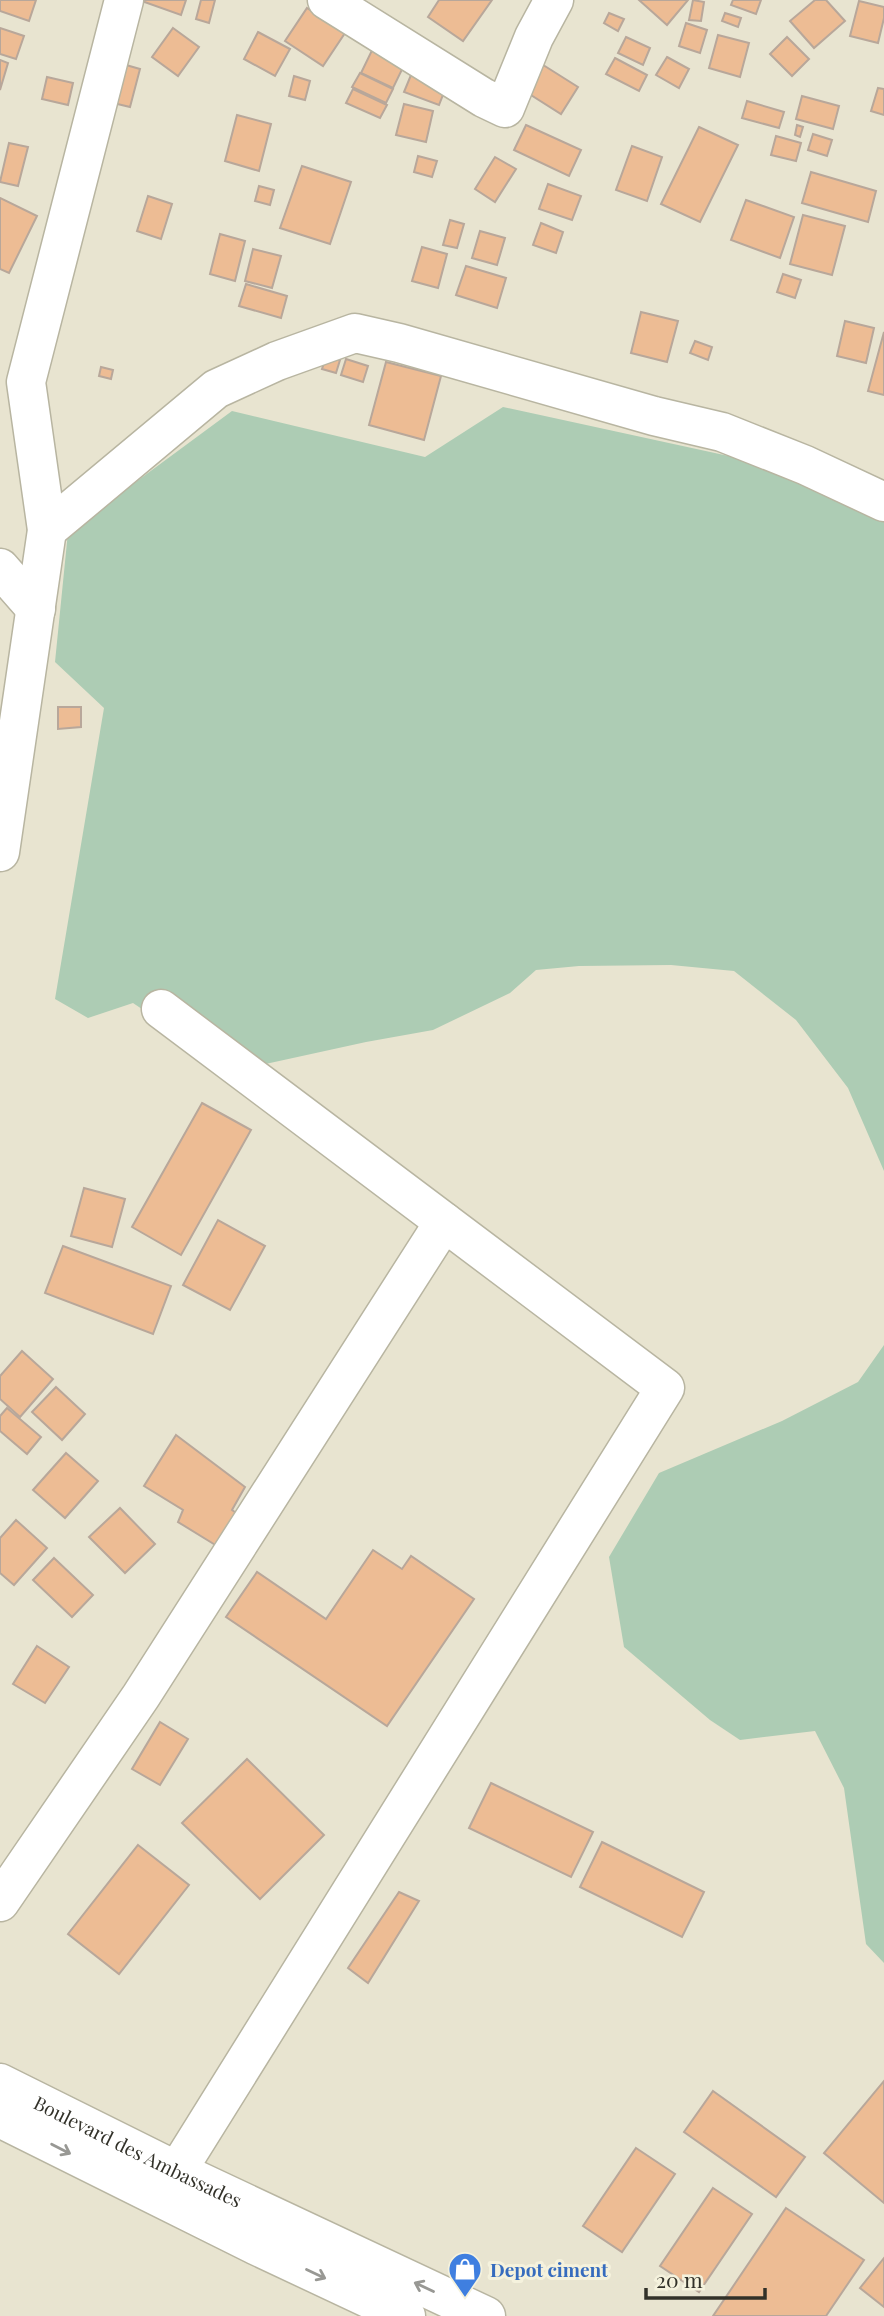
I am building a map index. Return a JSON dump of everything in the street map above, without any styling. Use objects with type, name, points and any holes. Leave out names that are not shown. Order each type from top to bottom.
[{"type":"street","points":[[0,852],[47,530],[26,382],[124,0]]},
{"type":"street","points":[[327,0],[484,99],[505,108],[534,37],[554,0]]},
{"type":"street","points":[[47,530],[216,389],[277,361],[355,333],[654,416],[722,432],[806,465],[884,502]]},
{"type":"street","points":[[0,568],[36,610]]},
{"type":"street","points":[[161,1009],[665,1388],[177,2171]]},
{"type":"street","points":[[0,1902],[141,1696],[444,1222]]},
{"type":"street","name":"Boulevard des Ambassades","points":[[0,2082],[177,2171],[266,2232]]},
{"type":"street","name":"Boulevard des Ambassades","points":[[0,2118],[266,2232]]},
{"type":"street","points":[[266,2232],[406,2316]]},
{"type":"street","points":[[266,2232],[486,2316]]},
{"type":"green space","points":[[503,407],[747,460],[884,518],[884,1171],[848,1088],[796,1020],[734,971],[671,965],[579,966],[536,970],[510,993],[433,1030],[234,1071],[133,1003],[88,1018],[55,999],[104,708],[55,662],[68,532],[232,411],[425,457]]},
{"type":"green space","points":[[884,1345],[884,1963],[866,1944],[844,1788],[815,1731],[740,1740],[710,1720],[624,1647],[609,1557],[659,1473],[782,1421],[858,1382]]},
{"type":"building","points":[[0,0],[36,0],[29,21],[0,11]]},
{"type":"building","points":[[139,0],[186,0],[181,15]]},
{"type":"building","points":[[201,0],[215,0],[209,23],[196,19]]},
{"type":"building","points":[[439,0],[492,0],[463,41],[428,17]]},
{"type":"building","points":[[639,0],[688,0],[667,25]]},
{"type":"building","points":[[693,0],[704,2],[701,21],[689,20]]},
{"type":"building","points":[[733,0],[761,0],[756,14],[731,5]]},
{"type":"building","points":[[815,0],[826,0],[845,21],[814,48],[790,21]]},
{"type":"building","points":[[859,1],[884,7],[878,43],[850,36]]},
{"type":"building","points":[[307,8],[345,33],[323,66],[285,41]]},
{"type":"building","points":[[609,13],[624,19],[618,31],[604,23]]},
{"type":"building","points":[[725,13],[741,18],[738,27],[722,21]]},
{"type":"building","points":[[686,23],[707,30],[700,53],[679,46]]},
{"type":"building","points":[[0,28],[24,36],[16,59],[0,54]]},
{"type":"building","points":[[173,28],[199,47],[178,76],[152,57]]},
{"type":"building","points":[[258,32],[290,49],[275,76],[244,59]]},
{"type":"building","points":[[718,35],[749,43],[740,77],[709,68]]},
{"type":"building","points":[[626,37],[650,48],[643,65],[618,53]]},
{"type":"building","points":[[787,37],[809,59],[792,76],[770,54]]},
{"type":"building","points":[[377,40],[409,55],[393,88],[361,73]]},
{"type":"building","points":[[667,57],[689,69],[679,88],[656,75]]},
{"type":"building","points":[[615,58],[647,75],[639,91],[606,74]]},
{"type":"building","points":[[0,60],[8,63],[0,90]]},
{"type":"building","points":[[119,63],[140,69],[130,107],[109,102]]},
{"type":"building","points":[[540,63],[578,87],[561,114],[523,90]]},
{"type":"building","points":[[360,73],[393,89],[386,103],[352,87]]},
{"type":"building","points":[[411,75],[446,87],[439,105],[404,92]]},
{"type":"building","points":[[294,76],[310,81],[305,100],[289,96]]},
{"type":"building","points":[[47,77],[73,83],[68,105],[42,99]]},
{"type":"building","points":[[878,88],[884,89],[884,115],[871,111]]},
{"type":"building","points":[[353,89],[387,105],[380,118],[346,103]]},
{"type":"building","points":[[802,96],[839,106],[833,129],[796,119]]},
{"type":"building","points":[[747,101],[784,112],[779,128],[742,118]]},
{"type":"building","points":[[404,104],[433,111],[426,142],[396,135]]},
{"type":"building","points":[[237,115],[271,124],[259,171],[225,161]]},
{"type":"building","points":[[526,125],[581,150],[569,176],[514,150]]},
{"type":"building","points":[[797,125],[803,127],[800,137],[795,135]]},
{"type":"building","points":[[699,127],[738,145],[700,222],[661,204]]},
{"type":"building","points":[[813,134],[832,140],[827,156],[808,150]]},
{"type":"building","points":[[776,136],[801,143],[796,161],[771,155]]},
{"type":"building","points":[[9,143],[28,147],[18,186],[0,182]]},
{"type":"building","points":[[632,146],[662,157],[647,201],[616,190]]},
{"type":"building","points":[[418,156],[437,161],[432,177],[414,172]]},
{"type":"building","points":[[495,157],[516,169],[495,202],[475,189]]},
{"type":"building","points":[[302,166],[351,182],[330,244],[280,228]]},
{"type":"building","points":[[811,172],[876,191],[868,222],[802,203]]},
{"type":"building","points":[[548,184],[581,196],[572,220],[539,209]]},
{"type":"building","points":[[259,186],[274,190],[270,205],[255,201]]},
{"type":"building","points":[[148,196],[172,204],[161,239],[137,231]]},
{"type":"building","points":[[0,198],[37,216],[9,273],[0,269]]},
{"type":"building","points":[[746,200],[794,217],[780,258],[731,240]]},
{"type":"building","points":[[803,215],[845,226],[832,275],[790,264]]},
{"type":"building","points":[[450,220],[464,224],[457,248],[443,245]]},
{"type":"building","points":[[541,223],[563,232],[556,253],[533,245]]},
{"type":"building","points":[[480,231],[505,238],[497,265],[472,258]]},
{"type":"building","points":[[220,234],[245,241],[235,281],[210,274]]},
{"type":"building","points":[[422,247],[447,254],[438,288],[412,281]]},
{"type":"building","points":[[253,249],[281,256],[272,288],[245,281]]},
{"type":"building","points":[[466,266],[506,278],[497,308],[456,295]]},
{"type":"building","points":[[783,274],[801,280],[795,298],[777,292]]},
{"type":"building","points":[[246,284],[287,296],[281,318],[239,306]]},
{"type":"building","points":[[641,312],[678,321],[667,362],[631,353]]},
{"type":"building","points":[[845,321],[874,328],[866,363],[837,356]]},
{"type":"building","points":[[884,332],[884,395],[868,391]]},
{"type":"building","points":[[695,341],[712,347],[708,360],[690,353]]},
{"type":"building","points":[[326,357],[340,360],[336,373],[322,369]]},
{"type":"building","points":[[346,359],[368,366],[363,382],[341,375]]},
{"type":"building","points":[[386,362],[441,376],[424,440],[369,425]]},
{"type":"building","points":[[101,367],[113,370],[111,379],[99,376]]},
{"type":"building","points":[[58,707],[81,707],[81,727],[58,729]]},
{"type":"building","points":[[202,1103],[251,1130],[181,1255],[132,1227]]},
{"type":"building","points":[[84,1188],[125,1199],[112,1247],[71,1236]]},
{"type":"building","points":[[218,1220],[265,1246],[230,1310],[183,1285]]},
{"type":"building","points":[[63,1246],[171,1286],[153,1334],[45,1293]]},
{"type":"building","points":[[22,1351],[53,1379],[20,1417],[0,1399],[0,1376]]},
{"type":"building","points":[[56,1387],[85,1414],[62,1440],[32,1412]]},
{"type":"building","points":[[7,1408],[41,1437],[27,1454],[0,1431],[0,1416]]},
{"type":"building","points":[[176,1435],[245,1487],[232,1510],[239,1515],[217,1546],[178,1522],[183,1510],[144,1486]]},
{"type":"building","points":[[66,1453],[98,1481],[65,1518],[33,1490]]},
{"type":"building","points":[[120,1508],[155,1544],[125,1573],[89,1537]]},
{"type":"building","points":[[16,1520],[47,1548],[14,1585],[0,1573],[0,1538]]},
{"type":"building","points":[[373,1550],[402,1569],[411,1556],[474,1599],[387,1726],[226,1617],[257,1572],[326,1619]]},
{"type":"building","points":[[54,1558],[93,1595],[72,1617],[33,1580]]},
{"type":"building","points":[[37,1646],[69,1667],[45,1703],[13,1684]]},
{"type":"building","points":[[160,1722],[188,1739],[160,1785],[132,1769]]},
{"type":"building","points":[[247,1759],[324,1835],[260,1899],[182,1823]]},
{"type":"building","points":[[491,1783],[593,1832],[571,1877],[469,1828]]},
{"type":"building","points":[[602,1842],[704,1892],[682,1937],[580,1887]]},
{"type":"building","points":[[138,1845],[189,1885],[119,1974],[68,1934]]},
{"type":"building","points":[[399,1892],[419,1901],[368,1983],[348,1968]]},
{"type":"building","points":[[884,2081],[884,2203],[824,2153]]},
{"type":"building","points":[[713,2091],[805,2157],[776,2197],[684,2132]]},
{"type":"building","points":[[636,2148],[675,2174],[622,2252],[583,2226]]},
{"type":"building","points":[[713,2188],[752,2214],[699,2292],[660,2266]]},
{"type":"building","points":[[786,2208],[864,2260],[826,2316],[713,2316]]},
{"type":"building","points":[[884,2258],[884,2307],[860,2288]]},
{"type":"place","name":"Depot ciment","points":[[465,2299]]}]
